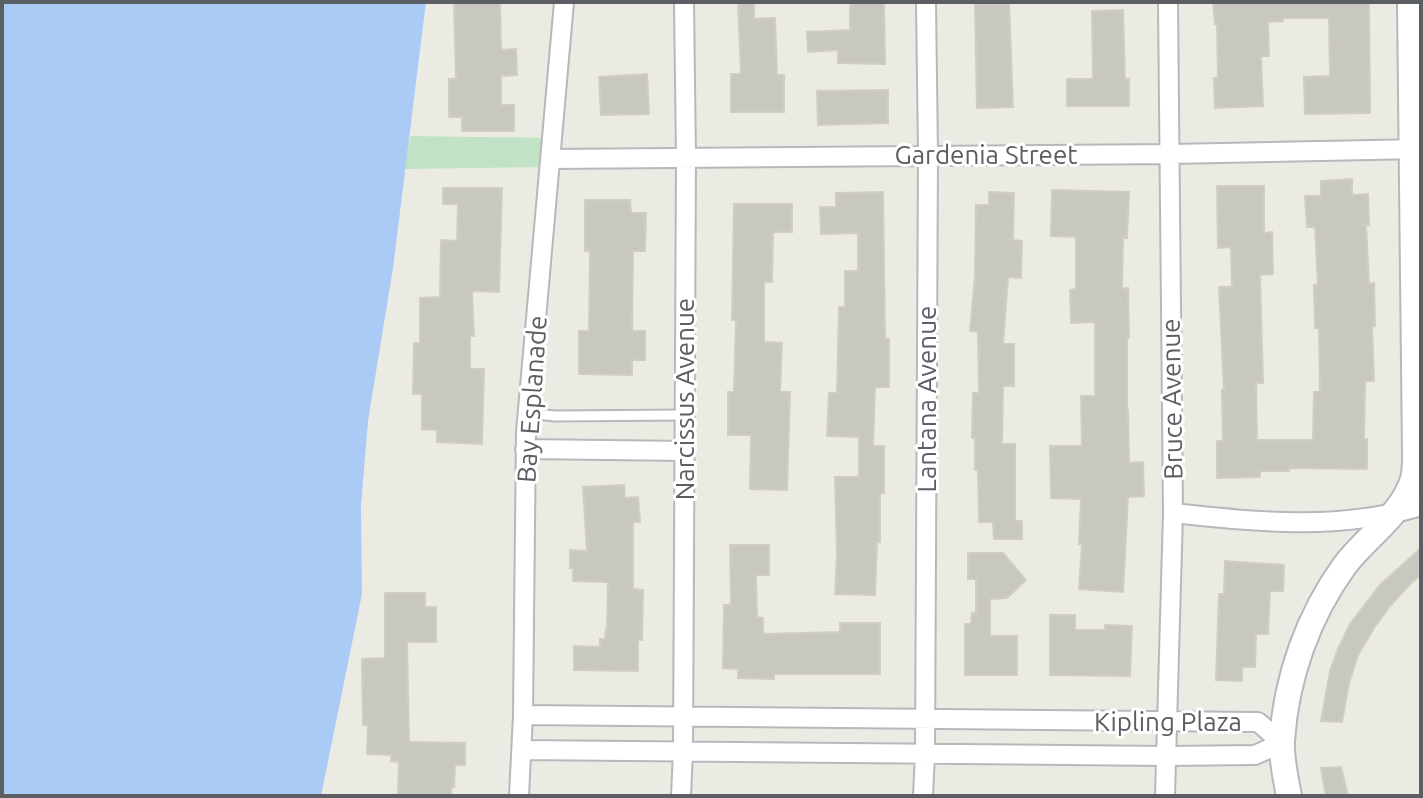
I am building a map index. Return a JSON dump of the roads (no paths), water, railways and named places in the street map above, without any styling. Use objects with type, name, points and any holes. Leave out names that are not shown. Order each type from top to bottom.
[{"type":"street","name":"Bay Esplanade","points":[[519,796],[527,413],[564,2]]},
{"type":"street","name":"Narcissus Avenue","points":[[681,796],[686,451],[684,2]]},
{"type":"street","name":"Lantana Avenue","points":[[923,796],[928,155],[926,2]]},
{"type":"street","name":"Bruce Avenue","points":[[1165,796],[1173,513],[1168,2]]},
{"type":"street","points":[[1289,796],[1282,743],[1291,680],[1302,645],[1320,603],[1370,535],[1392,515],[1406,496],[1413,477],[1416,149],[1410,2]]},
{"type":"street","name":"Gardenia Street","points":[[551,159],[1416,149]]},
{"type":"street","points":[[525,449],[686,451]]},
{"type":"street","points":[[1173,513],[1284,523],[1392,515],[1421,506]]},
{"type":"street","name":"Kipling Plaza","points":[[522,750],[1166,756],[1255,755],[1282,743],[1258,722],[523,715]]},
{"type":"lane","points":[[527,413],[596,417],[685,415]]},
{"type":"water","points":[[2,2],[426,2],[393,268],[368,421],[361,506],[362,594],[321,796],[2,796]]}]
